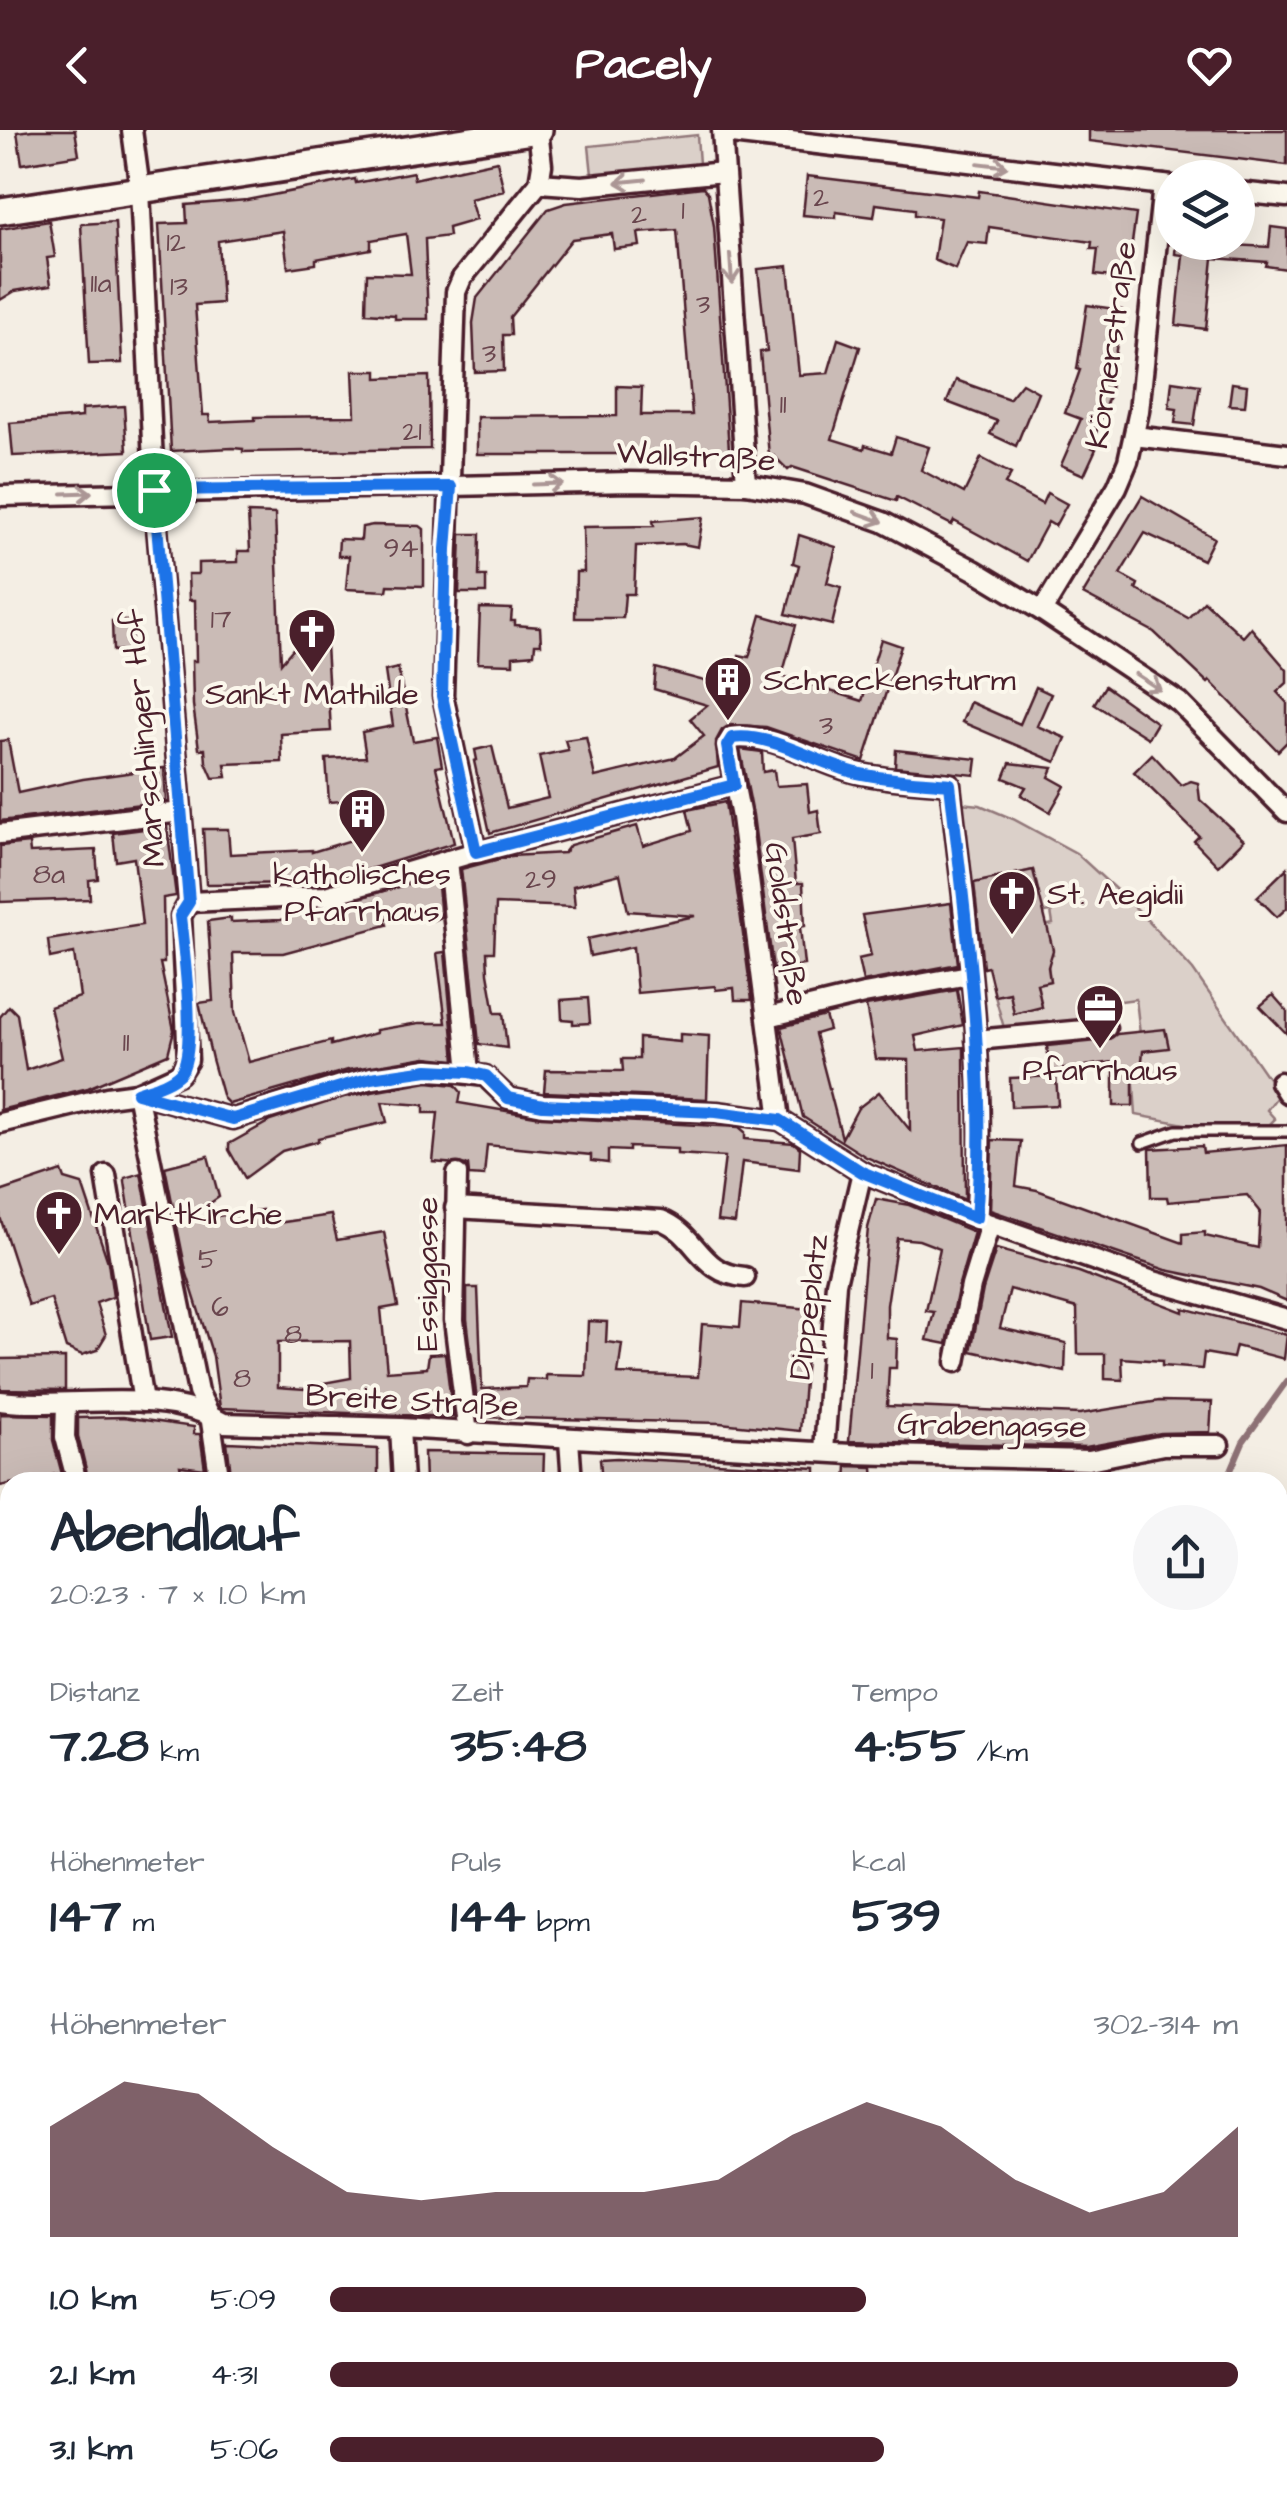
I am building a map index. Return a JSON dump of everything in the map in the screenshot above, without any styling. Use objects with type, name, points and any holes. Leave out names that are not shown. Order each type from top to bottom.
[{"type":"main road","points":[[0,210],[539,130]]},
{"type":"street","name":"Marschlinger Hof","points":[[132,130],[140,190],[154,490],[189,902],[180,916],[188,1060],[179,1074],[137,1093]]},
{"type":"street","points":[[476,852],[442,696],[456,292],[462,278],[539,182],[539,130]]},
{"type":"street","points":[[746,484],[722,132],[1155,183]]},
{"type":"street","points":[[539,182],[582,186],[724,172]]},
{"type":"street","points":[[1255,194],[1287,198]]},
{"type":"street","name":"Körnerstraße","points":[[1042,610],[1117,487],[1134,436],[1158,260]]},
{"type":"street","points":[[1134,436],[1287,454]]},
{"type":"street","name":"Wallstraße","points":[[0,496],[630,482],[746,484],[805,494],[883,522],[1042,610],[1179,702],[1287,812]]},
{"type":"street","name":"Goldstraße","points":[[780,1120],[741,817],[727,746],[732,738],[762,738],[810,759],[862,774],[950,784],[969,976]]},
{"type":"street","points":[[189,902],[326,896],[476,852],[734,785]]},
{"type":"street","points":[[0,834],[181,812]]},
{"type":"street","points":[[448,860],[469,1072]]},
{"type":"street","points":[[768,1017],[864,994],[969,976],[976,1040],[983,1221],[956,1362]]},
{"type":"street","points":[[976,1040],[1106,1028]]},
{"type":"street","points":[[0,1123],[107,1096],[137,1093],[233,1119],[371,1078],[428,1070],[469,1072],[486,1076],[508,1098],[543,1105],[716,1112],[780,1120],[862,1172],[983,1221],[1153,1281],[1287,1320]]},
{"type":"street","points":[[137,1093],[198,1392],[210,1415],[219,1472]]},
{"type":"street","name":"Dippeplatz","points":[[824,1451],[836,1283],[862,1172]]},
{"type":"street","points":[[106,1174],[143,1402]]},
{"type":"street","name":"Essiggasse","points":[[457,1174],[455,1348],[468,1434]]},
{"type":"street","points":[[456,1208],[661,1220],[678,1228],[710,1266],[723,1274],[745,1277]]},
{"type":"street","name":"Breite Straße","points":[[0,1401],[143,1402],[210,1415],[224,1424],[400,1428],[824,1451]]},
{"type":"street","points":[[66,1404],[65,1437],[74,1472]]},
{"type":"street","points":[[400,1428],[402,1472]]},
{"type":"street","points":[[569,1440],[571,1472]]},
{"type":"street","name":"Grabengasse","points":[[824,1451],[1088,1460],[1163,1445],[1218,1445]]},
{"type":"lane","points":[[1142,1143],[1176,1132],[1287,1130]]},
{"type":"shaded area","points":[[697,135],[699,164],[592,175],[589,146]]},
{"type":"shaded area","points":[[961,803],[980,805],[1013,819],[1076,853],[1138,910],[1193,970],[1279,1094],[1267,1110],[1275,1119],[1269,1125],[1212,1129],[1136,1115],[1133,1070],[1140,1034],[1136,999],[1113,1002],[1115,1023],[1006,1035],[995,996],[1010,993],[1015,1013],[1042,1007],[1037,984],[1050,981],[1047,956],[1053,954],[1040,927],[1053,924],[1051,912],[1038,914],[1033,870],[971,884]]},
{"type":"building","points":[[75,130],[79,155],[22,164],[17,132]]},
{"type":"building","points":[[1089,130],[1287,130],[1287,165],[1255,160],[1089,141]]},
{"type":"building","points":[[497,161],[504,191],[470,199],[476,220],[448,228],[449,236],[425,239],[428,319],[395,319],[395,315],[366,313],[367,273],[411,274],[406,234],[371,240],[371,249],[288,268],[283,231],[218,241],[222,303],[195,305],[203,415],[209,415],[210,422],[255,417],[355,416],[353,371],[377,371],[377,378],[429,376],[430,449],[171,451],[159,224],[187,223],[186,205],[247,200],[413,172],[414,179]]},
{"type":"building","points":[[807,176],[978,197],[979,191],[1136,214],[1127,279],[1095,275],[1098,249],[1091,249],[1092,242],[989,227],[987,244],[967,242],[955,269],[934,260],[940,218],[915,215],[915,209],[876,204],[874,217],[836,212],[836,218],[803,215]]},
{"type":"building","points":[[703,187],[708,193],[714,226],[729,450],[673,454],[477,454],[477,417],[617,416],[617,386],[642,387],[641,415],[692,415],[677,230],[638,233],[640,246],[614,249],[612,234],[572,239],[510,317],[511,335],[503,335],[504,371],[475,372],[473,323],[477,298],[548,209],[566,203]]},
{"type":"building","points":[[49,221],[55,257],[47,258],[51,285],[15,291],[0,300],[0,229]]},
{"type":"building","points":[[115,222],[122,363],[89,364],[81,224]]},
{"type":"building","points":[[1271,227],[1287,229],[1287,269],[1266,266],[1267,262],[1240,260],[1255,260],[1255,246],[1269,247]]},
{"type":"building","points":[[1182,260],[1213,260],[1206,329],[1176,325]]},
{"type":"building","points":[[788,266],[799,375],[828,373],[838,339],[860,347],[832,439],[891,453],[896,437],[929,447],[921,470],[964,493],[981,458],[1011,474],[1005,484],[1042,504],[1047,493],[1067,504],[1055,526],[1048,522],[1027,561],[954,521],[952,525],[897,497],[896,501],[792,467],[788,470],[769,456],[760,352],[767,351],[758,269]]},
{"type":"building","points":[[1087,305],[1122,310],[1109,396],[1091,447],[1096,449],[1084,475],[1061,465],[1081,419],[1065,413],[1080,370],[1077,369]]},
{"type":"building","points":[[956,380],[1009,399],[1022,383],[1038,392],[1016,446],[990,434],[997,421],[947,402]]},
{"type":"building","points":[[1172,381],[1200,385],[1194,425],[1175,423],[1177,409],[1169,408]]},
{"type":"building","points":[[1232,383],[1247,385],[1245,406],[1229,405]]},
{"type":"building","points":[[124,406],[127,451],[13,456],[10,423],[82,417],[82,409]]},
{"type":"building","points":[[1142,496],[1214,538],[1203,560],[1145,533],[1120,574],[1138,584],[1136,589],[1188,618],[1204,601],[1243,637],[1251,628],[1287,670],[1287,683],[1277,692],[1287,703],[1287,742],[1278,751],[1210,681],[1154,632],[1083,594]]},
{"type":"building","points":[[248,513],[275,514],[281,663],[306,633],[313,633],[326,645],[331,731],[281,734],[282,762],[225,764],[227,777],[213,778],[205,749],[199,749],[193,705],[195,600],[189,600],[188,574],[198,574],[198,563],[238,562],[238,551],[250,551]]},
{"type":"building","points":[[703,517],[698,547],[636,546],[634,594],[625,594],[623,618],[575,618],[576,572],[584,572],[583,527],[654,526],[653,521]]},
{"type":"building","points":[[362,527],[424,529],[424,586],[388,585],[387,591],[346,589],[349,556],[338,556],[339,539],[361,540]]},
{"type":"building","points":[[461,534],[480,534],[479,576],[486,576],[486,593],[459,593]]},
{"type":"building","points":[[799,535],[836,547],[827,583],[841,587],[832,625],[786,614],[799,565],[793,563]]},
{"type":"building","points":[[480,608],[512,609],[511,621],[515,625],[540,627],[541,644],[535,644],[534,654],[513,656],[513,664],[478,663]]},
{"type":"building","points":[[761,615],[796,625],[782,676],[862,701],[881,639],[901,646],[864,761],[766,727],[731,725],[722,730],[716,741],[718,767],[490,833],[475,750],[492,746],[507,808],[548,798],[539,756],[568,750],[565,740],[586,737],[595,777],[675,758],[704,736],[690,719],[707,705],[654,689],[656,668],[734,689],[739,655],[749,657]]},
{"type":"building","points":[[112,621],[131,621],[132,650],[113,651]]},
{"type":"building","points":[[398,668],[413,741],[437,737],[442,766],[436,767],[454,843],[325,883],[206,884],[203,829],[228,829],[230,854],[312,852],[355,839],[356,800],[329,802],[326,759],[366,757],[362,732],[393,726],[385,671]]},
{"type":"building","points":[[1105,686],[1157,723],[1148,738],[1094,704]]},
{"type":"building","points":[[1036,687],[1051,694],[1037,726],[1066,738],[1056,762],[962,722],[970,702],[1020,724]]},
{"type":"building","points":[[8,740],[18,793],[164,768],[166,801],[0,821],[0,741]]},
{"type":"building","points":[[740,749],[762,752],[763,772],[774,770],[776,786],[807,784],[810,812],[818,810],[821,834],[792,839],[796,883],[803,883],[805,926],[800,927],[804,965],[773,969],[753,815]]},
{"type":"building","points":[[896,750],[977,759],[975,775],[895,767]]},
{"type":"building","points":[[1152,754],[1181,785],[1198,783],[1200,800],[1244,840],[1218,866],[1194,841],[1199,836],[1134,772]]},
{"type":"building","points":[[1010,763],[1053,768],[1049,777],[1065,786],[1050,812],[1021,795],[1026,787],[1004,778]]},
{"type":"building","points":[[725,802],[752,1000],[735,1000],[734,988],[716,990],[715,986],[637,993],[633,947],[590,956],[587,939],[695,916],[628,911],[620,874],[573,886],[575,907],[496,904],[494,952],[487,952],[488,973],[495,1013],[503,1013],[507,1048],[479,1044],[461,869],[511,856],[564,853],[570,845],[637,826],[643,846],[692,831],[687,810]]},
{"type":"building","points":[[167,826],[176,896],[163,898],[164,963],[160,963],[174,1030],[168,1054],[88,1088],[0,1110],[0,1017],[9,1006],[17,1014],[26,1070],[62,1058],[50,1007],[80,997],[74,953],[50,958],[48,940],[142,925],[134,858],[116,861],[113,833]]},
{"type":"building","points":[[29,843],[30,853],[96,850],[98,879],[89,880],[90,899],[0,902],[0,846]]},
{"type":"building","points":[[1287,868],[1287,908],[1277,917],[1257,897]]},
{"type":"building","name":"St. Aegidii","points":[[1033,870],[1053,950],[1048,967],[1050,981],[1037,984],[1042,1007],[1014,1014],[1010,993],[995,996],[988,967],[983,968],[974,883]]},
{"type":"building","points":[[437,876],[441,917],[433,920],[428,905],[385,919],[387,925],[283,953],[233,953],[235,1012],[249,1062],[331,1041],[331,1045],[376,1030],[446,1023],[437,953],[445,952],[455,1060],[426,1057],[348,1070],[229,1104],[223,1098],[199,1003],[213,1001],[208,921],[280,920]]},
{"type":"building","points":[[951,903],[958,964],[863,982],[858,959],[871,956],[862,915]]},
{"type":"building","points":[[957,990],[963,1025],[915,1036],[918,1051],[964,1047],[965,1200],[866,1157],[803,1117],[781,1027],[825,1016],[829,1030],[815,1034],[842,1138],[858,1108],[879,1092],[910,1130],[909,1060],[876,1059],[866,1006]]},
{"type":"building","points":[[1273,995],[1287,1011],[1287,1034],[1260,1006]]},
{"type":"building","points":[[588,998],[590,1023],[573,1024],[573,1020],[562,1019],[561,1000]]},
{"type":"building","points":[[1165,1029],[1169,1048],[1143,1051],[1141,1070],[1133,1070],[1133,1106],[1114,1106],[1114,1062],[1050,1071],[1047,1046]]},
{"type":"building","points":[[680,1034],[709,1036],[707,1099],[544,1092],[546,1070],[623,1071],[622,1059],[639,1059],[639,1038],[680,1042]]},
{"type":"building","points":[[1056,1076],[1058,1105],[1011,1107],[1010,1078]]},
{"type":"building","points":[[428,1082],[455,1085],[461,1092],[459,1103],[541,1117],[739,1127],[745,1132],[745,1139],[794,1143],[800,1148],[799,1169],[742,1162],[735,1223],[717,1221],[725,1157],[629,1147],[629,1151],[608,1150],[608,1163],[591,1161],[591,1155],[487,1145],[484,1176],[469,1175],[468,1165],[433,1162],[438,1113],[424,1113],[424,1105],[382,1102],[387,1122],[282,1151],[245,1178],[229,1150],[229,1144],[270,1121],[344,1097]]},
{"type":"building","points":[[992,1140],[1021,1141],[1016,1186],[1183,1243],[1183,1234],[1205,1232],[1205,1236],[1258,1248],[1260,1211],[1247,1195],[1168,1202],[1167,1197],[1151,1197],[1150,1149],[1202,1146],[1203,1153],[1287,1145],[1287,1301],[1259,1289],[1166,1270],[990,1210]]},
{"type":"building","points":[[208,1156],[219,1197],[186,1220],[262,1210],[264,1225],[331,1215],[337,1240],[384,1232],[398,1306],[381,1309],[387,1371],[427,1368],[429,1354],[445,1353],[453,1417],[220,1408],[213,1356],[186,1271],[165,1167]],"holes":[[[350,1341],[351,1378],[318,1384],[318,1390],[278,1387],[278,1342]]]},
{"type":"building","name":"Marktkirche","points":[[62,1171],[65,1179],[82,1184],[108,1262],[113,1297],[96,1303],[106,1335],[97,1350],[82,1355],[66,1348],[51,1299],[29,1306],[0,1217],[0,1192]]},
{"type":"building","points":[[141,1173],[172,1337],[150,1340],[125,1182],[125,1178]]},
{"type":"building","points":[[876,1199],[909,1205],[974,1232],[947,1344],[927,1340],[934,1312],[926,1311],[940,1248],[919,1240],[897,1238],[887,1305],[887,1338],[897,1339],[896,1368],[889,1368],[887,1406],[1080,1414],[1159,1401],[1212,1402],[1210,1432],[1161,1433],[1086,1447],[849,1441],[868,1228]]},
{"type":"building","points":[[996,1249],[1079,1272],[1183,1312],[1183,1308],[1287,1335],[1284,1359],[1236,1346],[1233,1358],[1204,1353],[1202,1369],[1122,1358],[1123,1380],[1105,1379],[1105,1354],[1078,1354],[1077,1308],[1010,1289],[1000,1328],[1066,1343],[1065,1372],[971,1351],[983,1289]]},
{"type":"building","points":[[467,1288],[478,1288],[482,1389],[526,1387],[527,1379],[546,1380],[546,1375],[586,1376],[588,1321],[607,1322],[606,1342],[622,1344],[618,1374],[698,1377],[702,1324],[740,1327],[742,1303],[810,1309],[800,1431],[720,1423],[479,1417]]},
{"type":"building","points":[[65,1358],[65,1390],[0,1389],[0,1359]]},
{"type":"building","points":[[0,1414],[53,1415],[53,1440],[61,1472],[0,1472]]},
{"type":"building","points":[[123,1417],[194,1427],[194,1434],[200,1434],[205,1469],[180,1466],[181,1472],[87,1472],[78,1418]]},
{"type":"building","points":[[227,1442],[378,1449],[378,1472],[231,1472]]},
{"type":"building","points":[[424,1452],[544,1454],[543,1472],[425,1472]]},
{"type":"building","points":[[600,1459],[816,1468],[816,1472],[601,1472]]},
{"type":"building","points":[[847,1466],[873,1467],[873,1472],[847,1472]]},
{"type":"waterway","points":[[1230,1472],[1243,1442],[1287,1381]]},
{"type":"place","name":"Sankt Mathilde","points":[[312,674]]},
{"type":"place","name":"Schreckensturm","points":[[728,722]]},
{"type":"place","name":"katholisches Pfarrhaus","points":[[362,854]]},
{"type":"place","name":"St. Aegidii","points":[[1012,936]]},
{"type":"place","name":"Pfarrhaus","points":[[1100,1050]]},
{"type":"place","name":"Marktkirche","points":[[59,1256]]},
{"type":"route","points":[[451,487],[442,696],[476,852],[734,785],[727,746],[738,736],[762,738],[810,759],[862,774],[950,784],[976,1040],[980,1174],[976,1218],[862,1172],[780,1120],[716,1112],[543,1105],[508,1098],[486,1076],[469,1072],[428,1070],[371,1078],[233,1119],[137,1093],[179,1074],[188,1060],[189,1038],[180,916],[189,902],[154,490],[451,487]]}]
